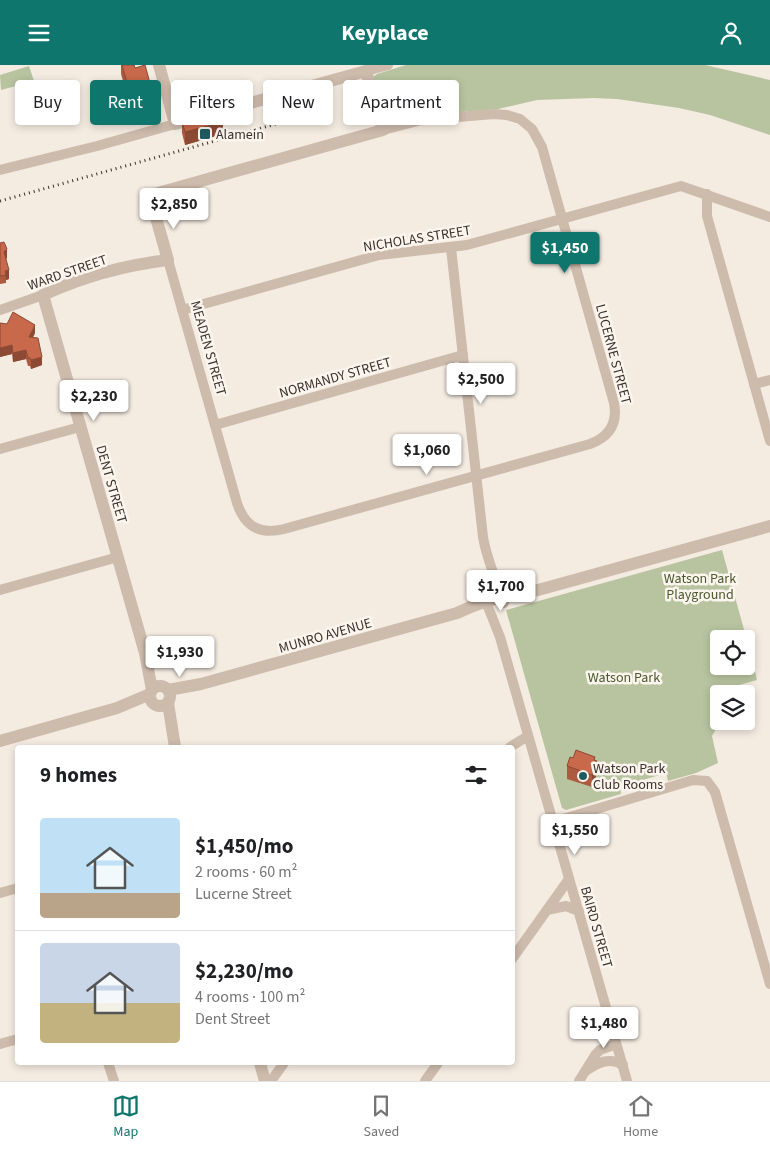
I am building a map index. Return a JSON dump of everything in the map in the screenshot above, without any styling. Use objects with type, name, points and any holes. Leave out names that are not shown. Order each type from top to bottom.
[{"type":"street","points":[[159,65],[171,109]]},
{"type":"street","points":[[253,102],[388,65]]},
{"type":"street","points":[[363,72],[380,131]]},
{"type":"street","name":"LUCERNE STREET","points":[[380,131],[422,120],[494,114],[507,115],[526,123],[532,129],[539,140],[614,403],[616,411],[614,423],[607,435],[597,441],[477,476]]},
{"type":"street","points":[[0,170],[171,125]]},
{"type":"street","name":"MEADEN STREET","points":[[380,131],[158,193],[153,199],[153,207],[240,512],[247,522],[254,527],[268,532],[276,532],[477,476]]},
{"type":"street","name":"NICHOLAS STREET","points":[[182,310],[379,255],[451,248],[681,186],[770,217]]},
{"type":"street","points":[[706,194],[708,216],[770,441]]},
{"type":"street","name":"BAIRD STREET","points":[[451,248],[483,537],[490,566],[500,637],[627,1081]]},
{"type":"street","name":"WARD STREET","points":[[0,310],[73,283],[167,256]]},
{"type":"street","name":"DENT STREET","points":[[43,295],[144,653],[160,696],[175,745]]},
{"type":"street","name":"NORMANDY STREET","points":[[215,425],[463,355]]},
{"type":"street","points":[[754,384],[770,380]]},
{"type":"street","points":[[0,449],[80,427]]},
{"type":"street","name":"MUNRO AVENUE","points":[[0,741],[457,613],[471,606],[495,603],[520,592],[538,590],[770,526]]},
{"type":"street","points":[[0,590],[118,557]]},
{"type":"street","points":[[513,745],[528,736]]},
{"type":"street","points":[[515,751],[532,747]]},
{"type":"street","points":[[553,822],[693,780],[707,781],[715,792],[770,985]]},
{"type":"street","points":[[515,955],[569,879]]},
{"type":"street","points":[[0,893],[15,889]]},
{"type":"street","points":[[547,910],[566,907],[578,911]]},
{"type":"street","points":[[0,1044],[15,1040]]},
{"type":"street","points":[[579,1081],[600,1050],[616,1043]]},
{"type":"street","points":[[587,1069],[608,1061],[616,1061],[622,1065]]},
{"type":"street","points":[[109,1065],[114,1081]]},
{"type":"street","points":[[261,1065],[265,1081]]},
{"type":"street","points":[[271,1081],[283,1065]]},
{"type":"street","points":[[425,1081],[437,1065]]},
{"type":"green space","points":[[406,65],[705,65],[770,80],[770,135],[710,115],[679,108],[617,99],[537,100],[498,109],[459,112],[459,80],[374,80],[373,77]]},
{"type":"green space","points":[[29,66],[34,80],[15,80],[15,86],[1,90],[0,75]]},
{"type":"green space","name":"Watson Park","points":[[722,550],[744,630],[710,630],[710,675],[755,675],[755,671],[757,680],[739,685],[710,685],[710,730],[716,730],[712,736],[718,763],[696,773],[668,781],[666,773],[620,787],[621,794],[566,810],[562,808],[506,610]]},
{"type":"building","points":[[122,65],[134,65],[135,68],[145,65],[149,80],[126,80]]},
{"type":"building","points":[[183,125],[212,125],[185,132]]},
{"type":"building","points":[[4,242],[7,249],[4,252],[9,270],[5,271],[6,275],[0,276],[0,243]]},
{"type":"building","points":[[13,312],[35,325],[29,337],[38,338],[42,357],[31,360],[28,358],[26,350],[13,353],[12,345],[0,348],[0,323],[7,324]]},
{"type":"building","points":[[576,750],[595,757],[594,760],[597,761],[592,775],[567,766],[570,757],[573,758]]},
{"type":"railway","points":[[0,201],[272,125]]},
{"type":"place","name":"Alamein","points":[[205,134]]},
{"type":"place","name":"Watson Park Club Rooms","points":[[583,776]]},
{"type":"park label","name":"Watson Park Playground","points":[[700,586]]}]
